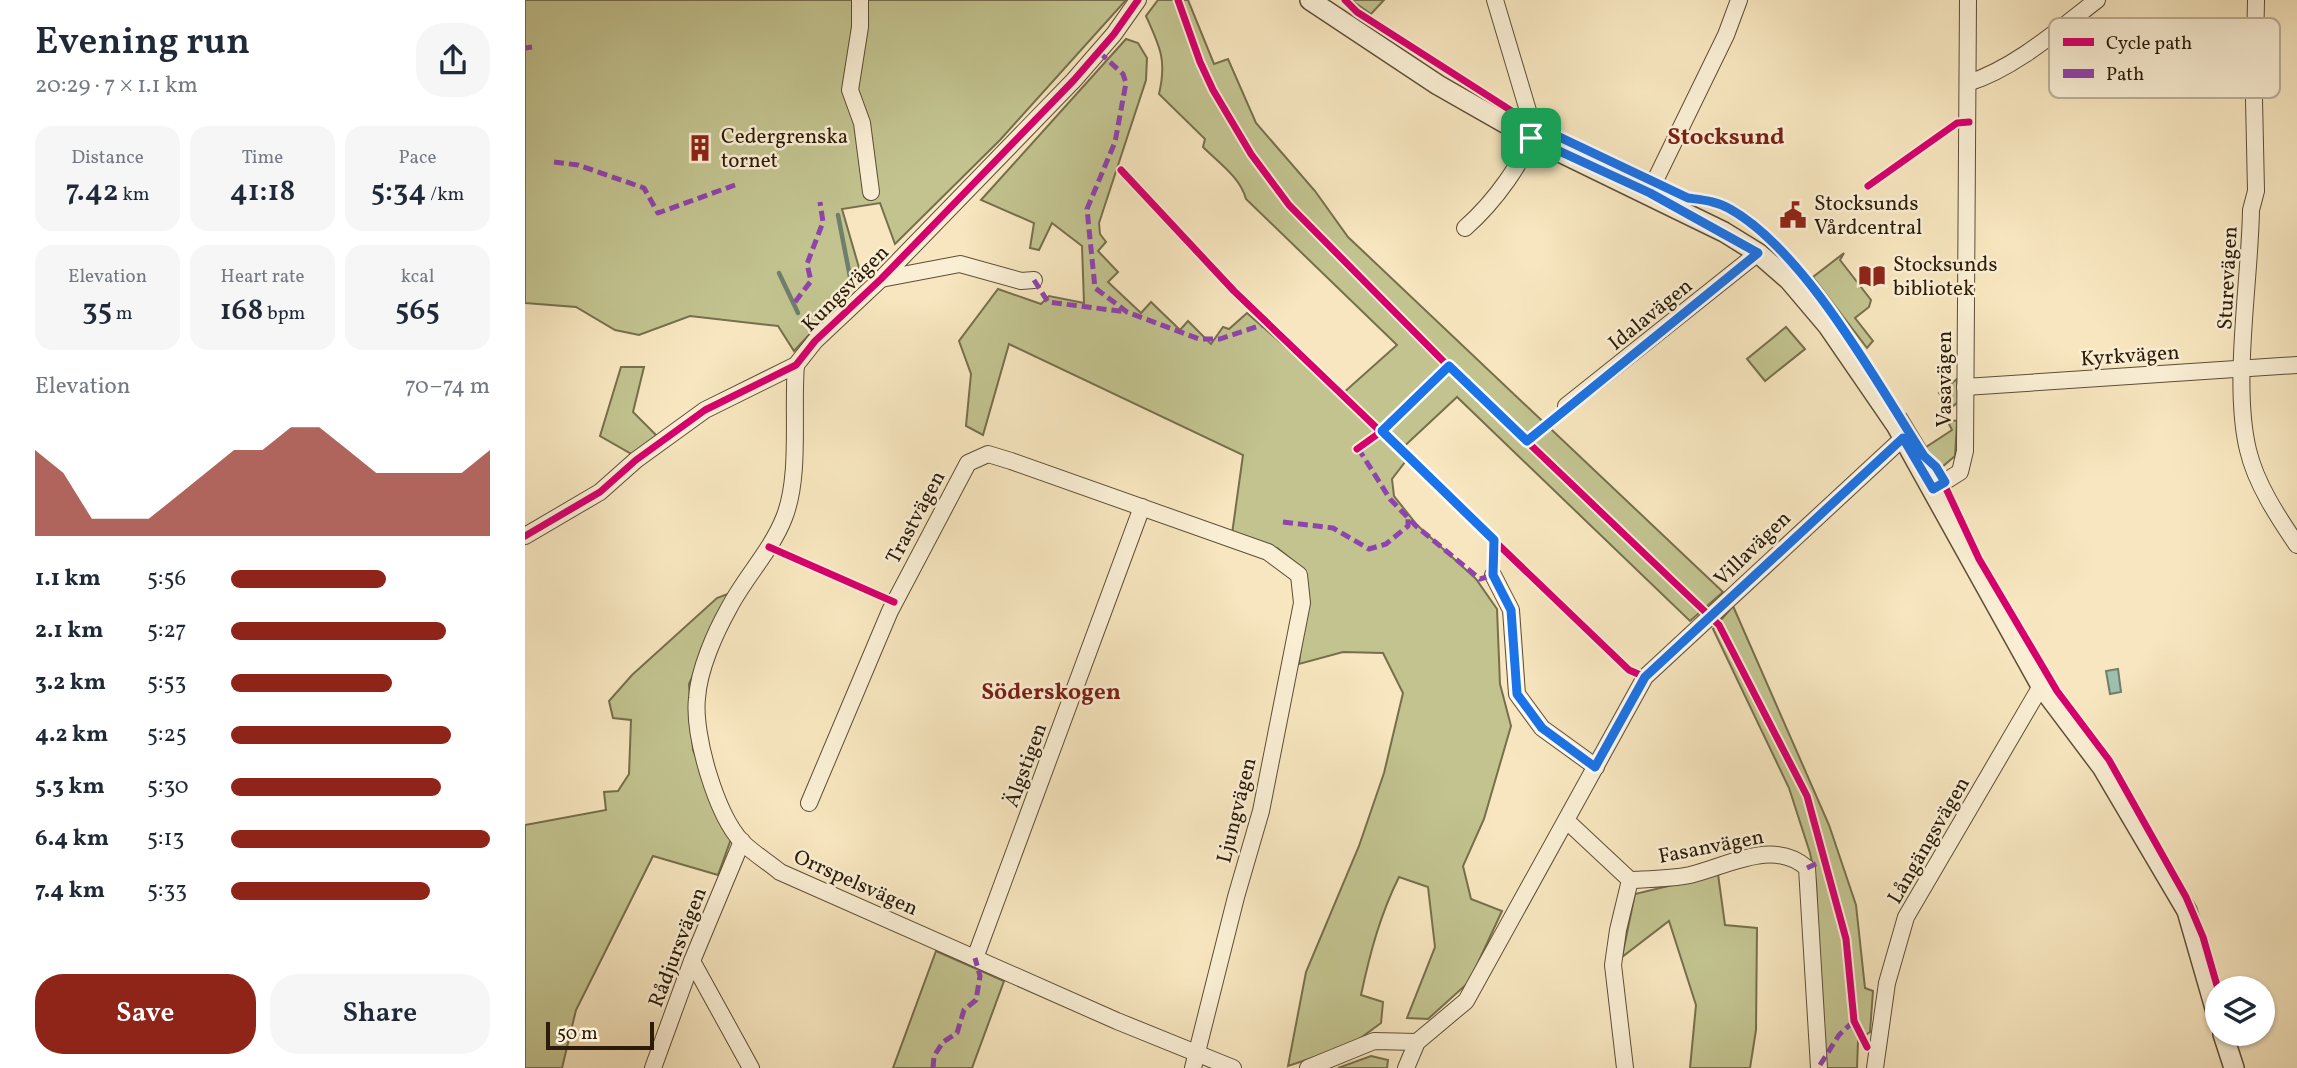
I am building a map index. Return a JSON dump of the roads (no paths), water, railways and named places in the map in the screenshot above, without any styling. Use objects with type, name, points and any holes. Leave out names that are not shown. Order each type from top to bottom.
[{"type":"street","points":[[860,0],[860,27],[850,90],[862,123],[871,192]]},
{"type":"street","name":"Kungsvägen","points":[[525,536],[600,492],[636,460],[705,410],[796,365],[815,341],[881,279],[1075,80],[1114,34],[1138,0]]},
{"type":"street","points":[[1310,0],[1438,85],[1531,138],[1650,193],[1758,253],[1789,280],[1828,326],[1903,438],[2041,686],[2102,767],[2187,911],[2206,976]]},
{"type":"street","points":[[1465,228],[1490,206],[1531,138],[1532,124],[1495,0]]},
{"type":"street","points":[[1650,193],[1739,0]]},
{"type":"street","name":"Vasavägen","points":[[1933,489],[1960,472],[1965,450],[1968,0]]},
{"type":"street","points":[[2073,18],[2097,0]]},
{"type":"street","name":"Sturevägen","points":[[2256,0],[2256,18]]},
{"type":"street","points":[[1968,83],[1985,78],[2049,36]]},
{"type":"street","name":"Sturevägen","points":[[2254,98],[2256,191],[2251,210],[2243,369],[2244,430],[2249,454],[2275,513],[2297,545]]},
{"type":"street","name":"Idalavägen","points":[[1566,406],[1758,253]]},
{"type":"street","points":[[881,279],[960,264],[1021,281],[1034,280]]},
{"type":"street","name":"Orrspelsvägen","points":[[796,365],[792,479],[785,517],[727,610],[705,666],[697,696],[697,723],[712,783],[742,841],[780,872],[1117,1021],[1195,1060],[1233,1068]]},
{"type":"street","name":"Kyrkvägen","points":[[1965,387],[2297,365]]},
{"type":"street","name":"Villavägen","points":[[1406,1068],[1417,1042],[1467,1001],[1568,822],[1645,677],[1903,438]]},
{"type":"street","name":"Trastvägen","points":[[809,803],[890,611],[968,463],[988,454],[1268,552],[1299,575]]},
{"type":"street","name":"Älgstigen","points":[[975,958],[1142,507]]},
{"type":"street","name":"Ljungvägen","points":[[1195,1060],[1261,811],[1302,603],[1299,575]]},
{"type":"street","points":[[1493,575],[1511,610],[1517,694],[1542,728],[1595,767]]},
{"type":"street","name":"Långängsvägen","points":[[1875,1068],[1887,983],[1906,917],[2041,686]]},
{"type":"street","points":[[1568,822],[1630,880],[1613,965],[1625,1068]]},
{"type":"street","name":"Rådjursvägen","points":[[653,1068],[692,961],[742,841]]},
{"type":"street","name":"Fasanvägen","points":[[1630,880],[1690,875],[1712,867],[1772,854],[1793,856],[1807,868],[1819,1068]]},
{"type":"street","points":[[692,961],[751,1068]]},
{"type":"street","points":[[1308,1068],[1374,1041],[1417,1042]]},
{"type":"street","points":[[2228,1046],[2235,1068]]},
{"type":"waterway","points":[[838,215],[851,282]]},
{"type":"waterway","points":[[779,273],[798,313]]},
{"type":"place","name":"Cedergrenska tornet","points":[[700,148]]},
{"type":"place","name":"Stocksunds Vårdcentral","points":[[1793,215]]},
{"type":"place","name":"Stocksunds bibliotek","points":[[1872,276]]},
{"type":"district","name":"Stocksund","points":[[1726,136]]},
{"type":"district","name":"Söderskogen","points":[[1051,691]]}]
